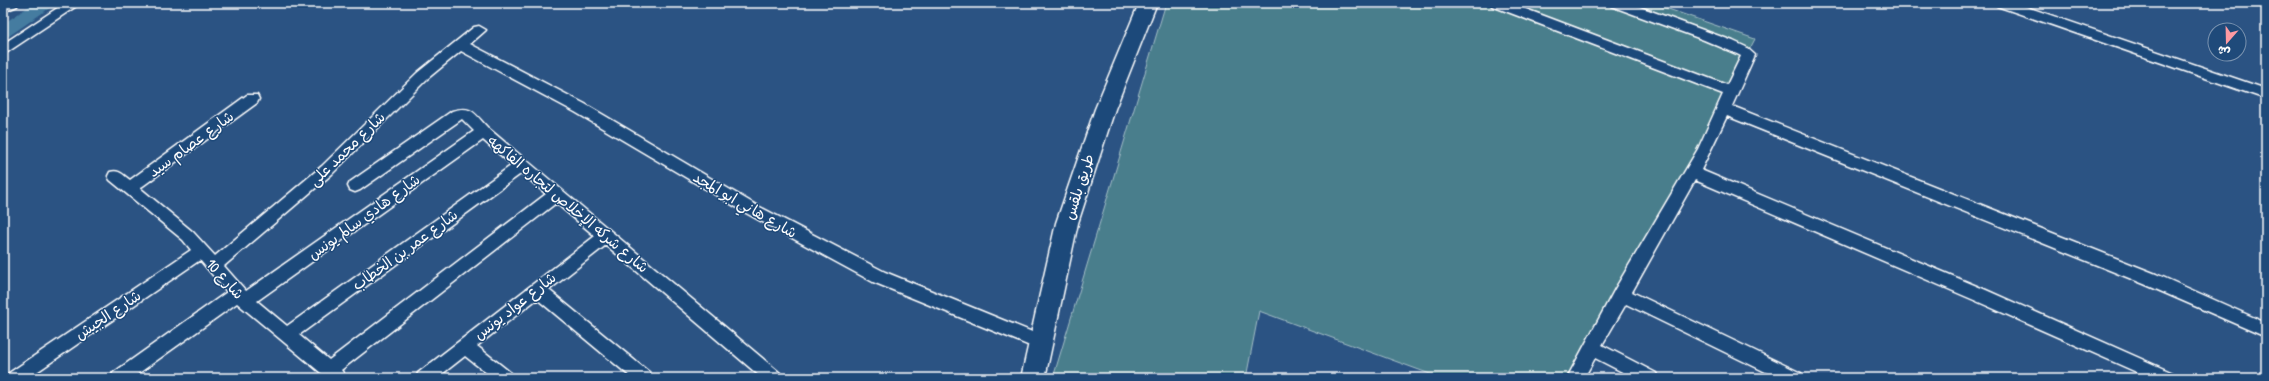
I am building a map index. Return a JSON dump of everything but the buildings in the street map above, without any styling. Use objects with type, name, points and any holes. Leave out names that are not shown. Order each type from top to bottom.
[{"type":"main road","name":"طريق بلقس","points":[[1033,378],[1067,223],[1104,108],[1148,3]]},
{"type":"street","points":[[3,8],[12,3]]},
{"type":"street","points":[[3,50],[74,3]]},
{"type":"street","points":[[1497,3],[1731,92]]},
{"type":"street","points":[[1575,378],[1725,109],[1748,55],[1746,52],[1616,3]]},
{"type":"street","points":[[2002,3],[2266,94]]},
{"type":"street","name":"شارع محمد على","points":[[213,266],[327,170],[422,76],[479,30]]},
{"type":"street","name":"شارع هاني ابو المجد","points":[[460,45],[580,108],[751,209],[879,277],[1041,343]]},
{"type":"street","name":"شارع عصام سيد","points":[[130,188],[252,100]]},
{"type":"street","points":[[1725,109],[2135,273],[2266,330]]},
{"type":"street","name":"شارع شركه الإخلاص لتجاره الفاكهه","points":[[355,186],[461,113],[467,114],[483,132],[774,378]]},
{"type":"street","name":"شارع هادي سالم يونس","points":[[120,378],[242,297],[483,132]]},
{"type":"street","name":"شارع عمر بن الخطاب","points":[[287,335],[522,165]]},
{"type":"street","points":[[1691,172],[1980,295],[2167,378]]},
{"type":"street","name":"شارع 10","points":[[114,176],[175,224],[242,297],[334,374]]},
{"type":"street","points":[[334,374],[557,194]]},
{"type":"street","name":"شارع عواد يونس","points":[[424,378],[606,236]]},
{"type":"street","name":"شارع الجيش","points":[[15,378],[201,251]]},
{"type":"street","points":[[537,289],[644,378]]},
{"type":"street","points":[[1621,294],[1795,378]]},
{"type":"street","points":[[464,346],[505,378]]},
{"type":"street","points":[[1592,348],[1650,378]]},
{"type":"green space","points":[[1166,3],[1651,3],[1755,39],[1577,378],[1441,378],[1259,311],[1246,378],[1053,378]]},
{"type":"waterway","points":[[3,32],[45,3]]}]
